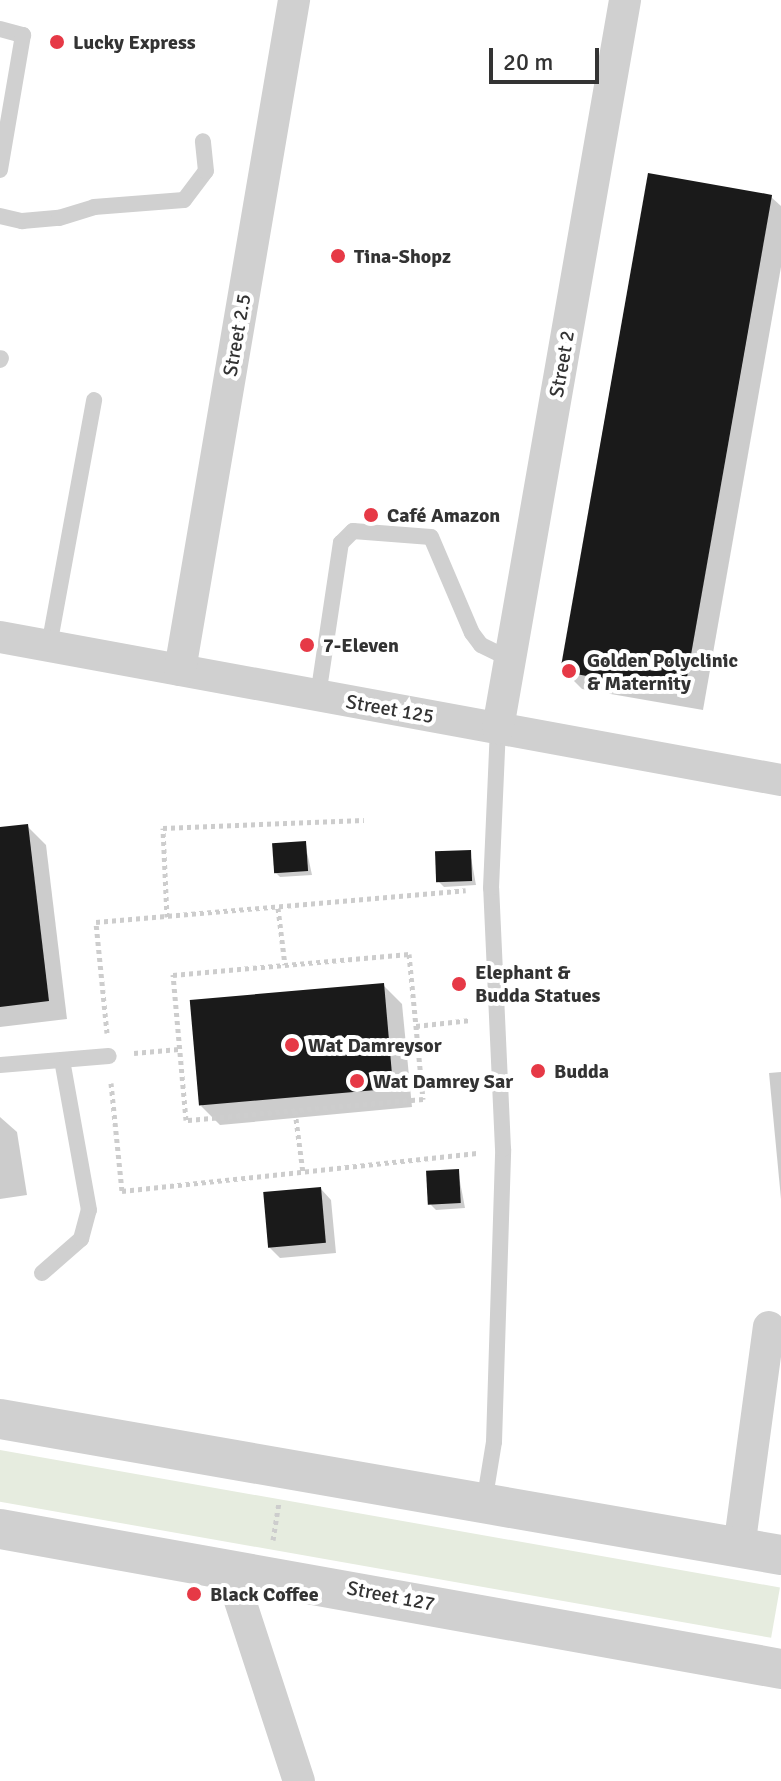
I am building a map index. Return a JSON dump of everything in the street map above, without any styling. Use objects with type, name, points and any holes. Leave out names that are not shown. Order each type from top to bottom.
[{"type":"street","name":"Street 2.5","points":[[180,670],[294,0]]},
{"type":"street","name":"Street 2","points":[[498,728],[625,0]]},
{"type":"street","name":"Street 125","points":[[0,637],[781,780]]},
{"type":"street","points":[[739,1548],[769,1327]]},
{"type":"street","points":[[0,1419],[781,1555]]},
{"type":"street","name":"Street 127","points":[[0,1529],[248,1570],[781,1669]]},
{"type":"street","points":[[248,1570],[299,1781]]},
{"type":"lane","points":[[0,29],[23,35],[3,128],[0,170]]},
{"type":"lane","points":[[0,216],[22,221],[59,218],[94,207],[184,200],[206,171],[203,141]]},
{"type":"lane","points":[[49,646],[94,400]]},
{"type":"lane","points":[[318,696],[341,543],[353,531],[431,537],[472,633],[481,645],[510,659]]},
{"type":"lane","points":[[484,1503],[494,1442],[503,1149],[491,888],[498,728]]},
{"type":"lane","points":[[0,1065],[109,1056]]},
{"type":"lane","points":[[42,1273],[81,1239],[89,1210],[62,1060]]},
{"type":"path","points":[[167,917],[163,828],[364,820]]},
{"type":"path","points":[[491,888],[96,922],[122,1191],[303,1174],[503,1149]]},
{"type":"path","points":[[278,908],[285,965]]},
{"type":"path","points":[[409,954],[416,1026],[423,1099],[186,1120],[173,975],[409,954]]},
{"type":"path","points":[[416,1026],[442,1023]]},
{"type":"path","points":[[158,1051],[180,1049]]},
{"type":"path","points":[[295,1111],[303,1174]]},
{"type":"path","points":[[248,1570],[285,1469]]},
{"type":"shaded area","points":[[0,1450],[780,1588],[771,1638],[0,1502]]},
{"type":"building","points":[[648,173],[772,195],[684,693],[560,671]]},
{"type":"building","points":[[28,824],[49,1001],[0,1007],[0,827]]},
{"type":"building","points":[[306,841],[308,871],[274,873],[272,843]]},
{"type":"building","points":[[471,850],[472,881],[436,882],[435,851]]},
{"type":"building","name":"Wat Damreysor","points":[[384,983],[393,1089],[199,1106],[190,1000]]},
{"type":"building","points":[[459,1169],[461,1203],[428,1205],[426,1171]]},
{"type":"building","points":[[321,1187],[326,1243],[268,1248],[263,1192]]},
{"type":"place","name":"Lucky Express","points":[[57,42]]},
{"type":"place","name":"Tina-Shopz","points":[[338,256]]},
{"type":"place","name":"Café Amazon","points":[[371,515]]},
{"type":"place","name":"7-Eleven","points":[[307,645]]},
{"type":"place","name":"Golden Polyclinic & Maternity","points":[[569,671]]},
{"type":"place","name":"Elephant & Budda Statues","points":[[459,984]]},
{"type":"place","name":"Wat Damreysor","points":[[292,1045]]},
{"type":"place","name":"Budda","points":[[538,1071]]},
{"type":"place","name":"Wat Damrey Sar","points":[[357,1081]]},
{"type":"place","name":"Black Coffee","points":[[194,1594]]}]
